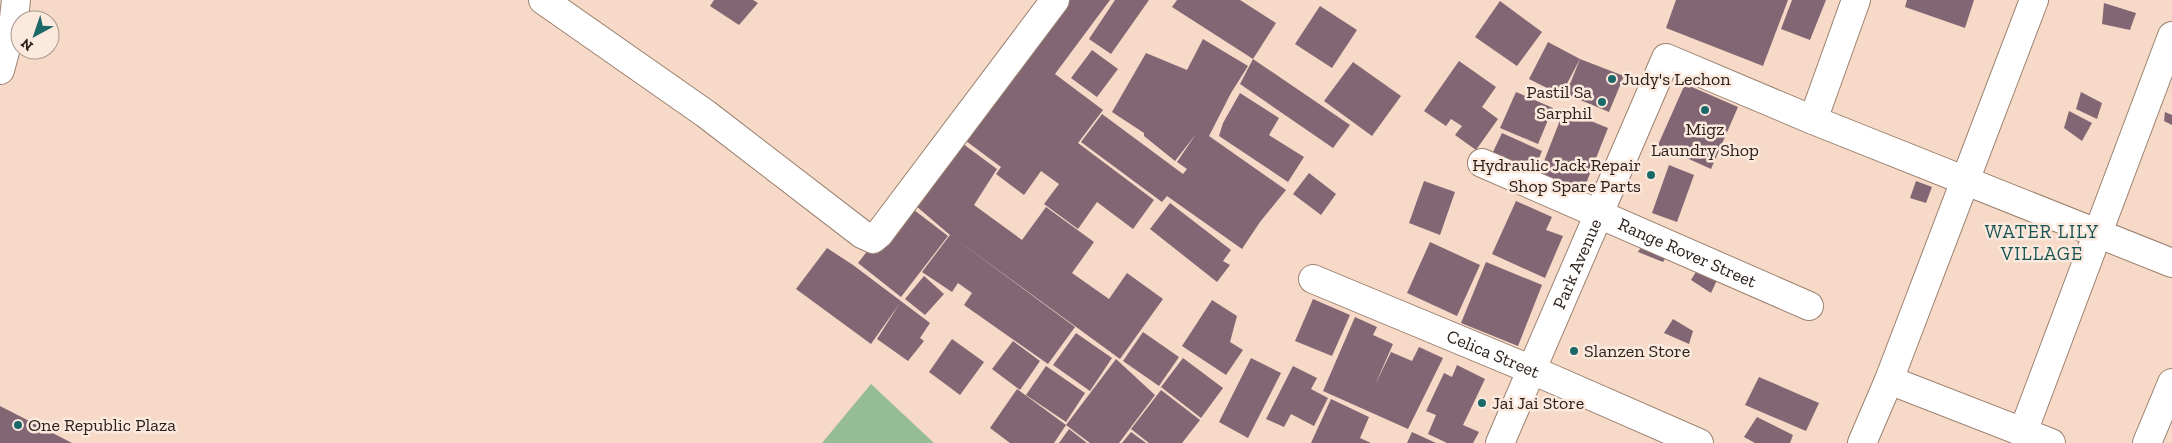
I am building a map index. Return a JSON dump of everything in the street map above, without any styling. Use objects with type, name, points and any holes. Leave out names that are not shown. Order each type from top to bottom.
[{"type":"street","points":[[0,70],[14,18],[16,0]]},
{"type":"street","points":[[543,0],[698,109],[862,234],[873,238],[907,199],[1055,0]]},
{"type":"street","points":[[1856,0],[1813,120],[2172,263]]},
{"type":"street","points":[[1862,443],[1889,380],[2034,0]]},
{"type":"street","points":[[2023,432],[2172,36]]},
{"type":"street","name":"Park Avenue","points":[[1500,443],[1666,58],[1813,120]]},
{"type":"street","name":"Range Rover Street","points":[[1482,163],[1809,306]]},
{"type":"street","name":"Celica Street","points":[[1313,279],[1532,370],[1699,443]]},
{"type":"street","points":[[1889,380],[2051,443]]},
{"type":"street","points":[[2147,443],[2172,383]]},
{"type":"green space","points":[[871,384],[934,443],[822,443]]},
{"type":"building","points":[[714,0],[753,0],[758,3],[739,25],[710,6]]},
{"type":"building","points":[[1059,0],[1110,0],[1055,74],[1103,110],[1078,143],[1154,200],[1133,229],[1097,202],[1078,229],[1044,204],[1059,184],[1041,171],[1024,195],[996,174],[1001,167],[958,135]]},
{"type":"building","points":[[1115,0],[1149,0],[1111,54],[1089,39]]},
{"type":"building","points":[[1177,0],[1240,0],[1276,23],[1253,59],[1172,7]]},
{"type":"building","points":[[1676,0],[1788,0],[1763,66],[1666,28]]},
{"type":"building","points":[[1792,0],[1826,0],[1810,40],[1781,29]]},
{"type":"building","points":[[1907,0],[1974,0],[1965,28],[1905,7]]},
{"type":"building","points":[[1500,1],[1542,32],[1517,66],[1475,37]]},
{"type":"building","points":[[2104,3],[2136,13],[2130,30],[2102,24]]},
{"type":"building","points":[[1320,6],[1357,30],[1332,68],[1295,44]]},
{"type":"building","points":[[1203,39],[1248,66],[1231,93],[1209,136],[1286,190],[1260,222],[1242,249],[1167,196],[1162,202],[1081,142],[1102,114],[1183,174],[1187,169],[1177,162],[1196,134],[1175,161],[1144,136],[1144,133],[1112,112],[1146,53],[1187,70]]},
{"type":"building","points":[[1548,42],[1580,59],[1561,95],[1529,79]]},
{"type":"building","points":[[1092,50],[1118,69],[1097,97],[1071,78]]},
{"type":"building","points":[[1253,59],[1350,125],[1333,148],[1240,84]]},
{"type":"building","points":[[1580,59],[1624,76],[1609,112],[1566,94]]},
{"type":"building","points":[[1459,61],[1496,87],[1482,107],[1498,119],[1476,150],[1455,135],[1462,126],[1451,119],[1446,126],[1424,111]]},
{"type":"building","points":[[1353,62],[1401,96],[1372,136],[1324,101]]},
{"type":"building","points":[[1685,84],[1738,107],[1711,169],[1658,145]]},
{"type":"building","points":[[1516,92],[1553,108],[1538,144],[1500,128]]},
{"type":"building","points":[[2081,92],[2102,103],[2097,119],[2076,109]]},
{"type":"building","points":[[1240,93],[1279,118],[1269,135],[1304,157],[1288,182],[1219,136],[1223,123]]},
{"type":"building","points":[[1564,110],[1608,128],[1583,191],[1539,174]]},
{"type":"building","points":[[2069,111],[2092,123],[2082,141],[2064,128]]},
{"type":"building","points":[[2165,112],[2172,115],[2172,125],[2164,121]]},
{"type":"building","points":[[1502,133],[1542,151],[1533,173],[1492,154]]},
{"type":"building","points":[[955,138],[997,169],[974,205],[1022,240],[1046,207],[1094,242],[1072,273],[1109,299],[1127,273],[1163,299],[1120,359],[953,237],[1075,327],[1048,364],[964,305],[972,293],[958,283],[952,292],[922,272],[950,235],[909,200]]},
{"type":"building","points":[[1669,165],[1694,175],[1677,222],[1652,213]]},
{"type":"building","points":[[1309,173],[1336,194],[1321,215],[1293,194]]},
{"type":"building","points":[[1424,181],[1455,192],[1440,235],[1409,223]]},
{"type":"building","points":[[1916,181],[1932,187],[1926,203],[1910,198]]},
{"type":"building","points":[[1516,201],[1552,217],[1546,230],[1563,236],[1545,278],[1492,254]]},
{"type":"building","points":[[905,203],[948,236],[901,297],[858,263]]},
{"type":"building","points":[[1170,203],[1231,250],[1223,261],[1230,265],[1217,282],[1150,229]]},
{"type":"building","points":[[1645,241],[1668,254],[1663,262],[1638,252]]},
{"type":"building","points":[[1430,242],[1480,265],[1457,316],[1407,293]]},
{"type":"building","points":[[827,248],[853,265],[930,323],[920,338],[924,341],[908,361],[877,339],[900,303],[871,344],[796,289]]},
{"type":"building","points":[[1486,262],[1542,285],[1518,346],[1461,323]]},
{"type":"building","points":[[1699,267],[1718,278],[1711,293],[1691,280]]},
{"type":"building","points":[[924,276],[944,294],[925,315],[905,299]]},
{"type":"building","points":[[1313,299],[1350,315],[1332,356],[1295,341]]},
{"type":"building","points":[[1212,300],[1237,316],[1230,342],[1243,350],[1226,375],[1182,346]]},
{"type":"building","points":[[1355,317],[1377,327],[1373,335],[1393,344],[1375,385],[1391,352],[1412,361],[1419,347],[1443,358],[1408,429],[1323,391]]},
{"type":"building","points":[[1673,319],[1693,331],[1689,344],[1664,333]]},
{"type":"building","points":[[1143,332],[1179,357],[1159,386],[1123,361]]},
{"type":"building","points":[[1076,333],[1112,358],[1090,391],[1053,365]]},
{"type":"building","points":[[952,339],[984,362],[960,395],[929,372]]},
{"type":"building","points":[[1013,341],[1040,361],[1020,390],[992,369]]},
{"type":"building","points":[[1183,358],[1223,388],[1201,418],[1161,387]]},
{"type":"building","points":[[1251,358],[1281,373],[1248,438],[1219,422]]},
{"type":"building","points":[[1116,359],[1155,395],[1119,443],[1090,443],[1066,425]]},
{"type":"building","points":[[1457,365],[1485,379],[1463,425],[1479,432],[1473,443],[1447,443],[1428,434],[1436,415],[1426,411],[1444,373],[1452,377]]},
{"type":"building","points":[[1046,366],[1085,393],[1066,422],[1026,395]]},
{"type":"building","points":[[1293,366],[1317,378],[1311,389],[1328,398],[1314,426],[1291,414],[1284,427],[1266,419]]},
{"type":"building","points":[[1759,377],[1819,403],[1806,431],[1745,405]]},
{"type":"building","points":[[1017,389],[1066,425],[1054,443],[1010,443],[990,428]]},
{"type":"building","points":[[1161,390],[1200,420],[1182,443],[1149,443],[1131,429]]},
{"type":"building","points":[[1331,399],[1369,417],[1360,438],[1371,443],[1311,443]]},
{"type":"building","name":"One Republic Plaza","points":[[0,406],[72,443],[0,443]]},
{"type":"building","points":[[1757,417],[1793,435],[1790,443],[1755,443],[1744,437]]},
{"type":"building","points":[[1069,429],[1087,443],[1059,443]]},
{"type":"building","points":[[1131,432],[1146,443],[1122,443]]},
{"type":"building","points":[[1412,432],[1436,443],[1407,443]]},
{"type":"place","name":"Judy's Lechon","points":[[1612,79]]},
{"type":"place","name":"Pastil Sa Sarphil","points":[[1602,102]]},
{"type":"place","name":"Migz Laundry Shop","points":[[1705,110]]},
{"type":"place","name":"Hydraulic Jack Repair Shop Spare Parts","points":[[1651,175]]},
{"type":"place","name":"Slanzen Store","points":[[1574,351]]},
{"type":"place","name":"Jai Jai Store","points":[[1482,403]]},
{"type":"place","name":"One Republic Plaza","points":[[18,425]]},
{"type":"district","name":"WATER LILY VILLAGE","points":[[2042,242]]}]
